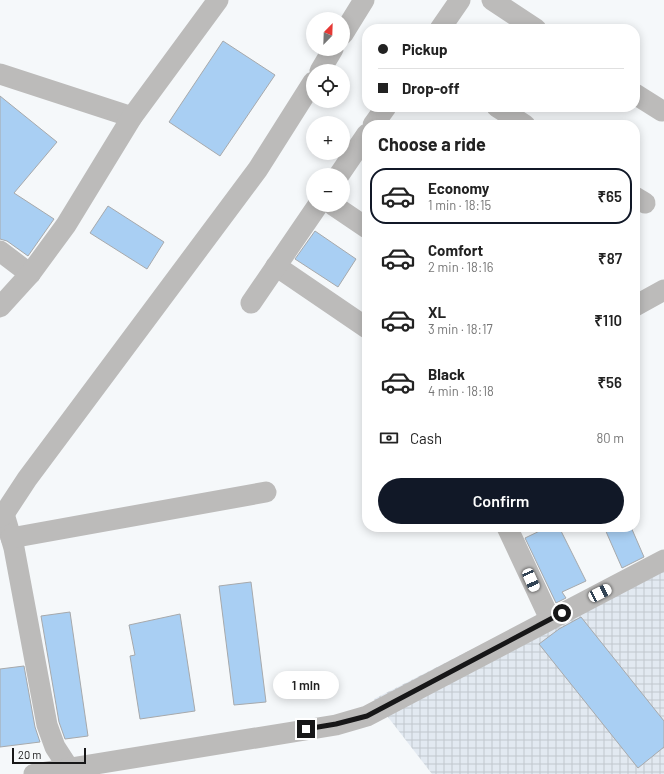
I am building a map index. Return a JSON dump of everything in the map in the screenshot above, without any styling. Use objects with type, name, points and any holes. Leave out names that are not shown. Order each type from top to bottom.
[{"type":"street","points":[[0,307],[30,274],[66,225],[132,117],[218,0]]},
{"type":"street","points":[[350,23],[364,0]]},
{"type":"street","points":[[443,24],[460,0]]},
{"type":"street","points":[[492,0],[528,24]]},
{"type":"street","points":[[0,74],[132,117]]},
{"type":"street","points":[[68,768],[55,747],[47,725],[11,538],[2,516],[27,479],[258,169],[306,93]]},
{"type":"street","points":[[640,97],[662,111]]},
{"type":"street","points":[[505,112],[517,120]]},
{"type":"street","points":[[344,168],[362,143]]},
{"type":"street","points":[[251,303],[313,212]]},
{"type":"street","points":[[343,212],[362,225]]},
{"type":"street","points":[[0,251],[30,274]]},
{"type":"street","points":[[276,266],[362,325]]},
{"type":"street","points":[[640,298],[664,290]]},
{"type":"street","points":[[11,538],[266,492]]},
{"type":"street","points":[[509,532],[550,619]]},
{"type":"street","points":[[34,774],[336,724],[367,716],[664,560]]},
{"type":"shaded area","points":[[664,552],[664,774],[432,774],[374,699]]},
{"type":"building","points":[[223,41],[275,75],[220,156],[169,122]]},
{"type":"building","points":[[0,96],[57,142],[14,193],[54,219],[28,256],[7,241],[0,239]]},
{"type":"building","points":[[108,206],[164,242],[147,269],[90,233]]},
{"type":"building","points":[[315,231],[356,259],[338,287],[295,259]]},
{"type":"building","points":[[538,532],[562,532],[586,581],[562,592],[566,598],[556,603],[525,538]]},
{"type":"building","points":[[606,532],[633,532],[644,557],[622,568]]},
{"type":"building","points":[[251,582],[266,702],[234,705],[219,586]]},
{"type":"building","points":[[70,612],[88,736],[65,739],[59,722],[41,616]]},
{"type":"building","points":[[180,614],[195,711],[140,719],[130,656],[135,655],[129,625]]},
{"type":"building","points":[[581,617],[664,721],[664,747],[638,768],[539,644],[559,629]]},
{"type":"building","points":[[24,666],[35,727],[40,742],[0,747],[0,669]]},
{"type":"route","points":[[306,729],[336,724],[367,716],[562,613]]}]
